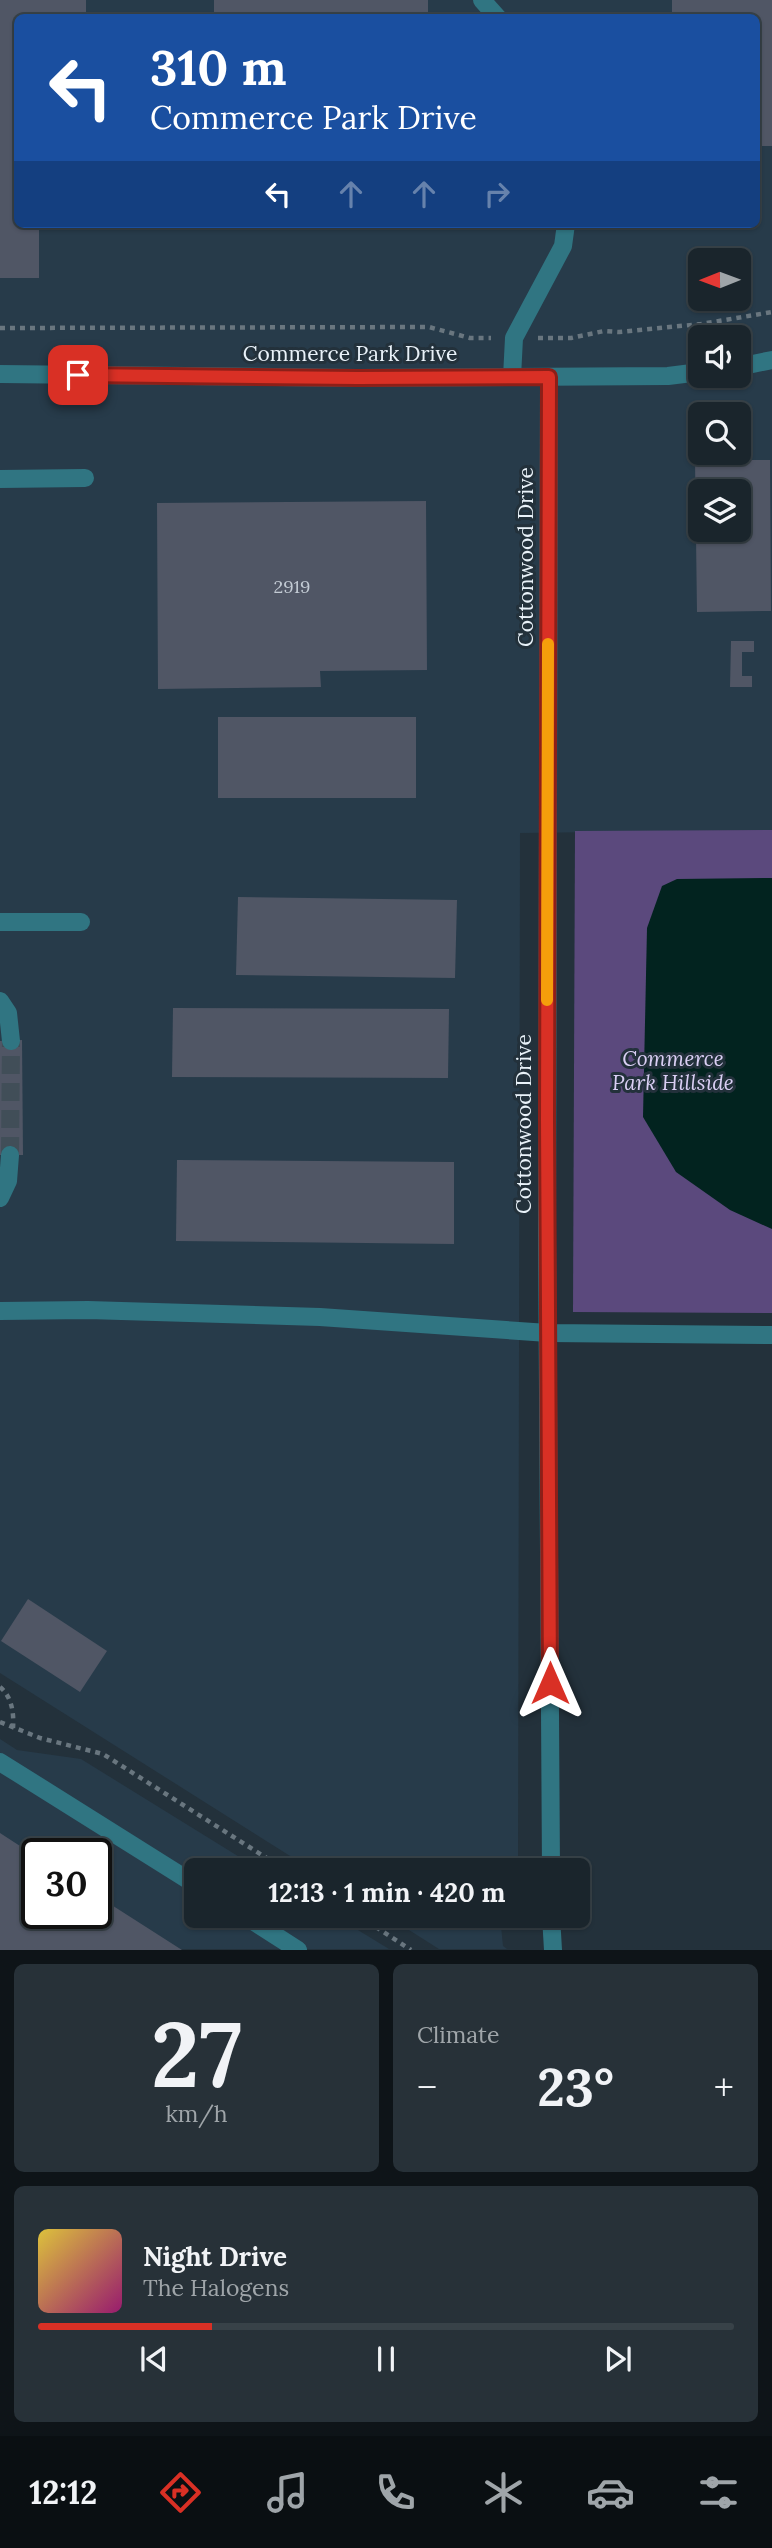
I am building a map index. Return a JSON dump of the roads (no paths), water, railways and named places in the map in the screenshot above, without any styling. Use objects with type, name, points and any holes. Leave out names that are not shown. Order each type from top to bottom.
[{"type":"street","points":[[482,0],[494,14]]},
{"type":"street","points":[[512,377],[514,338],[563,246],[565,228]]},
{"type":"street","points":[[751,364],[772,360]]},
{"type":"street","name":"Commerce Park Drive","points":[[0,374],[358,378],[668,376],[688,374]]},
{"type":"street","name":"Cottonwood Drive","points":[[549,377],[548,1333],[551,1858]]},
{"type":"street","points":[[0,479],[85,478]]},
{"type":"street","points":[[0,922],[81,922]]},
{"type":"street","points":[[0,1002],[8,1013],[11,1041]]},
{"type":"street","points":[[0,1198],[8,1181],[10,1155]]},
{"type":"street","points":[[0,1311],[88,1310],[320,1317],[548,1333],[772,1335]]},
{"type":"street","points":[[0,1762],[184,1877]]},
{"type":"street","points":[[264,1928],[298,1950]]},
{"type":"street","points":[[551,1928],[553,1950]]},
{"type":"tunnel","points":[[10,1155],[11,1041]]},
{"type":"park label","name":"Commerce Park Hillside","points":[[673,1071]]}]
